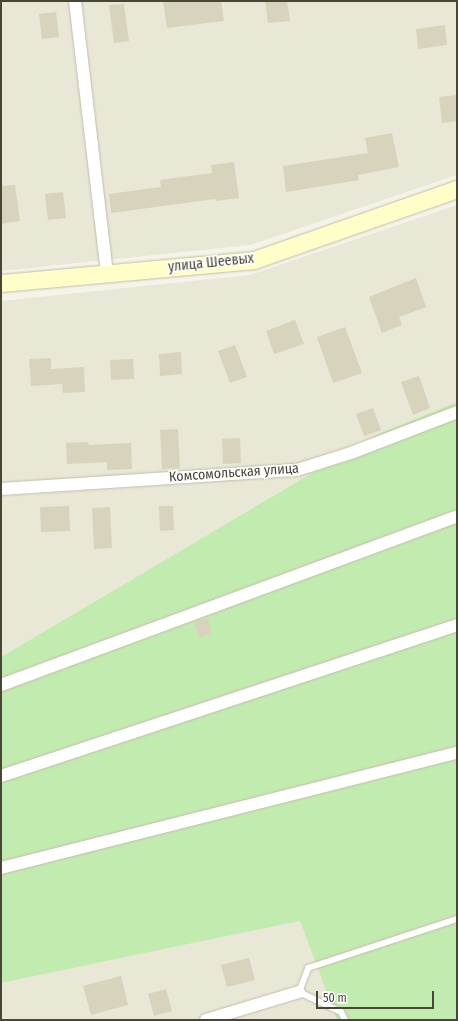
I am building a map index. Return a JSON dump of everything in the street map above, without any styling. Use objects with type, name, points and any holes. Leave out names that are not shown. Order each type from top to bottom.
[{"type":"main road","name":"улица Шеевых","points":[[1,283],[254,260],[457,189]]},
{"type":"street","points":[[75,1],[107,273]]},
{"type":"street","name":"Комсомольская улица","points":[[1,489],[297,470],[352,453],[457,412]]},
{"type":"street","points":[[1,685],[457,516]]},
{"type":"street","points":[[1,776],[457,625]]},
{"type":"street","points":[[1,868],[457,753]]},
{"type":"street","points":[[206,1020],[299,992]]},
{"type":"lane","points":[[345,1020],[341,1012],[299,992],[308,968],[457,919]]},
{"type":"shaded area","points":[[1,1],[457,1],[457,175],[250,245],[1,271]]},
{"type":"shaded area","points":[[457,205],[457,402],[378,434],[1,657],[1,301],[250,275]]},
{"type":"shaded area","points":[[300,921],[337,1020],[1,1020],[1,983]]},
{"type":"green space","points":[[457,402],[457,1020],[337,1020],[300,921],[1,983],[1,657],[378,434]]},
{"type":"building","points":[[163,1],[221,1],[224,21],[167,28]]},
{"type":"building","points":[[265,1],[287,1],[290,21],[268,23]]},
{"type":"building","points":[[124,4],[129,41],[114,43],[109,5]]},
{"type":"building","points":[[56,12],[59,37],[42,39],[39,14]]},
{"type":"building","points":[[445,25],[447,45],[418,49],[416,29]]},
{"type":"building","points":[[457,95],[457,121],[442,123],[439,97]]},
{"type":"building","points":[[392,133],[399,167],[358,175],[359,180],[286,192],[283,166],[368,153],[365,138]]},
{"type":"building","points":[[234,162],[239,198],[216,201],[215,199],[111,213],[109,194],[161,187],[160,180],[212,173],[211,165]]},
{"type":"building","points":[[15,185],[20,221],[1,224],[1,186]]},
{"type":"building","points":[[63,192],[66,218],[48,220],[45,194]]},
{"type":"building","points":[[416,278],[426,307],[399,317],[402,325],[382,333],[369,297]]},
{"type":"building","points":[[295,320],[304,344],[274,354],[266,331]]},
{"type":"building","points":[[345,327],[362,373],[333,383],[317,337]]},
{"type":"building","points":[[235,345],[247,377],[230,383],[218,351]]},
{"type":"building","points":[[181,352],[182,374],[160,376],[159,354]]},
{"type":"building","points":[[51,358],[51,369],[84,367],[85,392],[63,393],[62,384],[31,386],[29,359]]},
{"type":"building","points":[[133,359],[134,379],[111,380],[110,360]]},
{"type":"building","points":[[419,376],[430,408],[413,415],[401,382]]},
{"type":"building","points":[[373,408],[381,430],[364,436],[356,414]]},
{"type":"building","points":[[178,429],[180,468],[162,469],[160,430]]},
{"type":"building","points":[[240,438],[241,463],[223,464],[222,439]]},
{"type":"building","points":[[88,442],[89,445],[131,443],[132,469],[107,470],[107,462],[67,464],[66,443]]},
{"type":"building","points":[[69,506],[70,531],[41,532],[40,507]]},
{"type":"building","points":[[159,506],[173,506],[174,530],[160,531]]},
{"type":"building","points":[[110,507],[112,548],[94,549],[92,508]]},
{"type":"building","points":[[208,618],[212,634],[199,638],[194,622]]},
{"type":"building","points":[[249,958],[255,980],[227,987],[221,965]]},
{"type":"building","points":[[121,976],[128,1005],[91,1015],[83,986]]},
{"type":"building","points":[[166,989],[172,1011],[154,1016],[148,994]]}]
